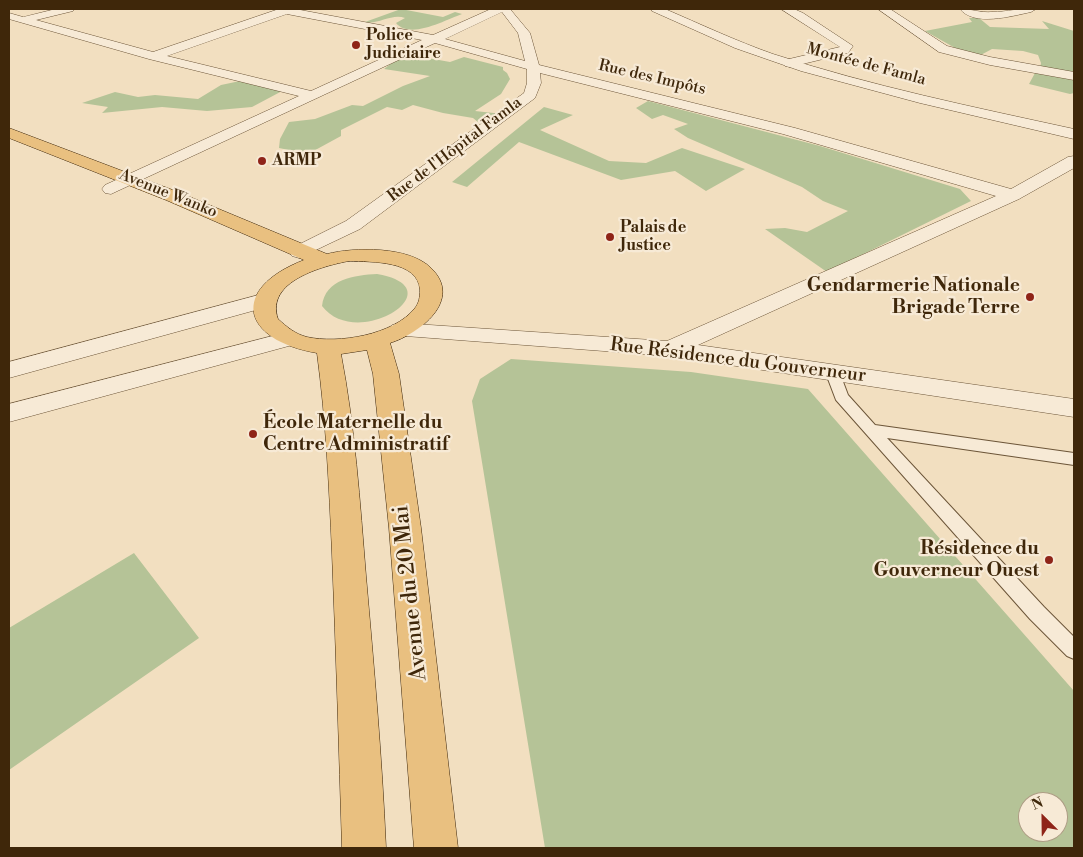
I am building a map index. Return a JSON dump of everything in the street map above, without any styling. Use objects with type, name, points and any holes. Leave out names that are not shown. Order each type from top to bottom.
[{"type":"highway","name":"Avenue Wanko","points":[[9,133],[237,222],[298,261]]},
{"type":"highway","name":"Avenue Wanko","points":[[9,147],[211,231],[275,256],[298,261]]},
{"type":"highway","points":[[373,254],[395,258],[413,265],[426,275],[432,288],[430,303],[419,317],[388,335],[352,345],[328,347],[288,339],[276,331],[268,321],[264,311],[266,300],[298,261],[325,260],[349,255],[373,254]]},
{"type":"highway","name":"Avenue du 20 Mai","points":[[388,335],[386,374],[398,470],[436,848]]},
{"type":"highway","points":[[328,347],[336,387],[342,456],[363,779],[364,848]]},
{"type":"street","points":[[9,24],[70,9]]},
{"type":"street","points":[[154,56],[286,9]]},
{"type":"street","name":"Rue des Impôts","points":[[286,9],[433,39],[533,68],[720,112],[1013,195]]},
{"type":"street","points":[[111,188],[133,180],[311,95],[500,9]]},
{"type":"street","name":"Rue de l'Hôpital Famla","points":[[298,261],[353,225],[530,95],[534,83],[533,68],[524,32],[504,9]]},
{"type":"street","name":"Montée de Famla","points":[[656,9],[746,47],[790,63],[950,106],[1074,134]]},
{"type":"street","points":[[786,9],[799,15],[847,46],[844,50],[790,63]]},
{"type":"street","points":[[883,9],[943,49],[990,61],[1074,76]]},
{"type":"street","points":[[965,9],[973,14],[994,17],[1031,9]]},
{"type":"street","points":[[9,16],[154,56],[311,95]]},
{"type":"street","points":[[670,349],[1013,195],[1074,161]]},
{"type":"street","points":[[9,370],[266,300]]},
{"type":"street","name":"Rue Résidence du Gouverneur","points":[[388,335],[670,349],[832,371],[1074,408]]},
{"type":"street","points":[[9,413],[288,339]]},
{"type":"lane","points":[[832,371],[841,397],[1037,613],[1074,650]]},
{"type":"lane","points":[[871,430],[1074,459]]},
{"type":"green space","points":[[401,9],[443,17],[455,12],[462,14],[428,27],[410,30],[402,28],[396,23],[405,18],[400,17],[365,22]]},
{"type":"green space","points":[[969,18],[979,18],[990,27],[1049,29],[1042,21],[1074,31],[1074,73],[1040,69],[1041,63],[1038,55],[1023,51],[992,49],[977,57],[964,53],[925,31],[972,22]]},
{"type":"green space","points":[[411,55],[450,62],[464,57],[503,67],[503,70],[510,79],[501,94],[475,111],[503,114],[484,127],[473,118],[413,105],[402,110],[387,107],[341,130],[341,136],[308,154],[279,148],[280,139],[289,122],[315,119],[352,105],[363,106],[403,86],[430,76],[384,69],[398,58],[408,59]]},
{"type":"green space","points":[[1035,73],[1074,80],[1074,93],[1070,94],[1029,84]]},
{"type":"green space","points":[[240,81],[284,90],[252,107],[207,111],[162,107],[102,113],[108,107],[82,103],[115,92],[138,97],[155,95],[198,99],[221,85]]},
{"type":"green space","points":[[648,101],[820,146],[960,189],[971,201],[827,272],[765,229],[785,228],[807,232],[848,211],[823,201],[802,187],[688,138],[674,129],[688,124],[663,115],[652,119],[636,108]]},
{"type":"green space","points":[[544,107],[573,115],[540,130],[609,161],[646,163],[682,148],[745,169],[706,191],[675,171],[621,180],[519,142],[467,187],[452,182]]},
{"type":"green space","points":[[377,274],[399,281],[408,291],[404,302],[393,313],[376,320],[357,322],[338,318],[322,306],[324,297],[335,284],[351,277]]},
{"type":"green space","points":[[511,359],[691,372],[808,389],[1074,691],[1074,848],[545,848],[472,401],[480,379]]},
{"type":"green space","points":[[134,553],[199,638],[9,770],[9,628]]},
{"type":"place","name":"Police Judiciaire","points":[[356,45]]},
{"type":"place","name":"ARMP","points":[[262,161]]},
{"type":"place","name":"Palais de Justice","points":[[610,237]]},
{"type":"place","name":"Gendarmerie Nationale Brigade Terre","points":[[1030,297]]},
{"type":"place","name":"École Maternelle du Centre Administratif","points":[[253,434]]},
{"type":"place","name":"Résidence du Gouverneur Ouest","points":[[1049,560]]}]
